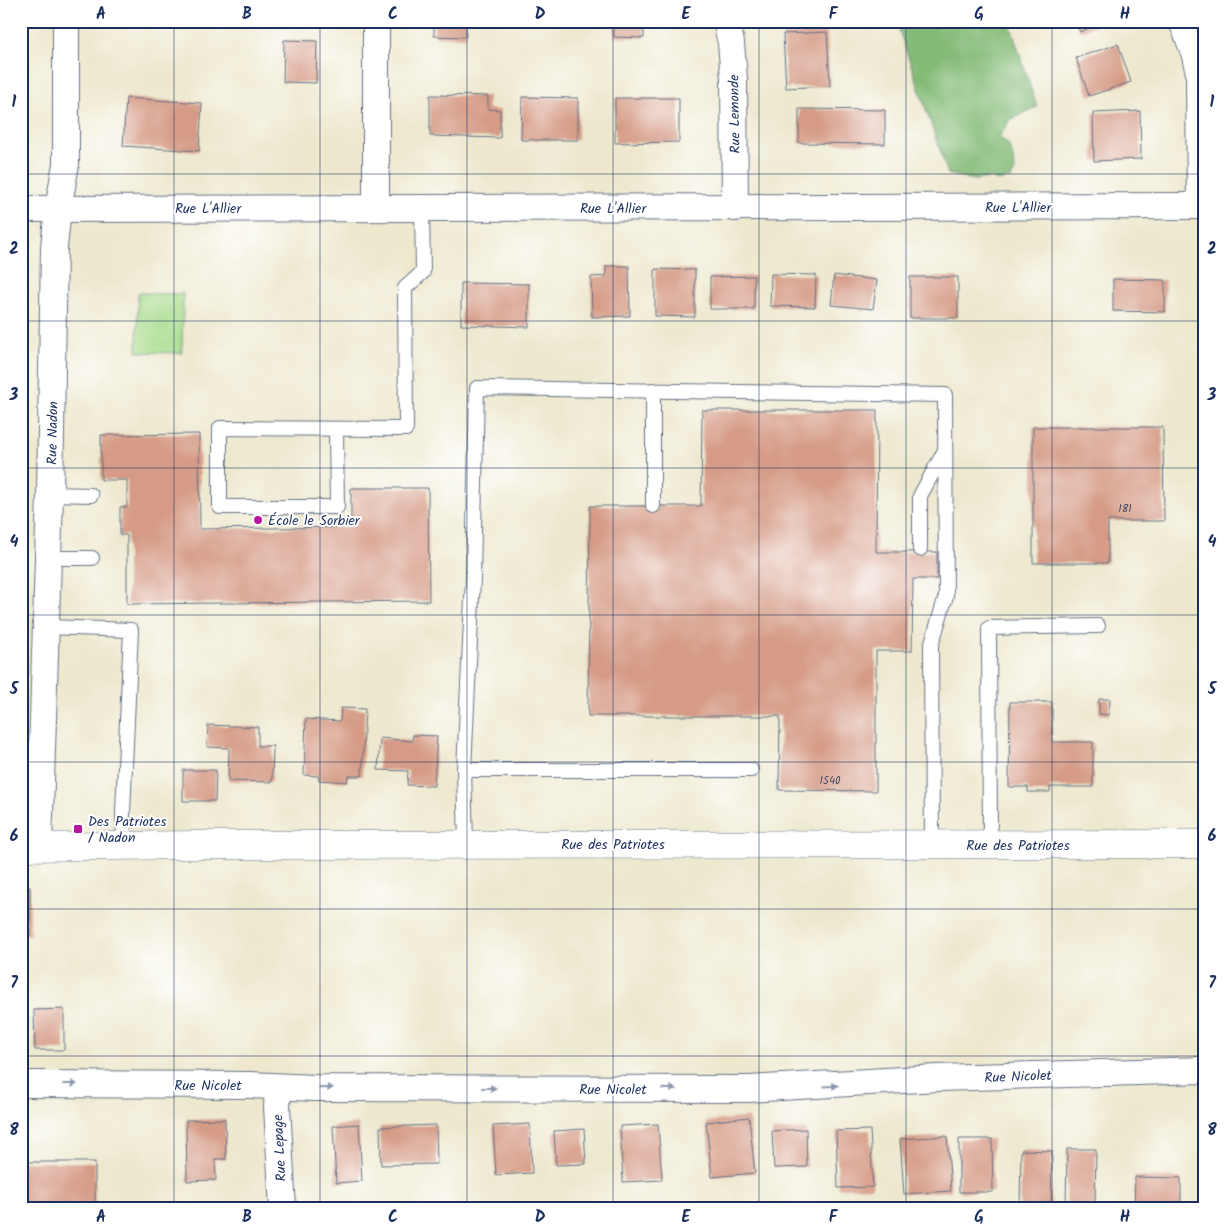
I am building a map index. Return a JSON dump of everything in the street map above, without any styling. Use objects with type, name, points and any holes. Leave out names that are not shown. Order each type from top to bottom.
[{"type":"street","name":"Rue Nadon","points":[[30,846],[46,627],[54,247],[66,164],[66,21]]},
{"type":"street","points":[[376,21],[376,207]]},
{"type":"street","name":"Rue Lemonde","points":[[726,21],[731,43],[734,78],[735,208]]},
{"type":"street","points":[[1182,21],[1194,52],[1199,73],[1202,206]]},
{"type":"street","name":"Rue L'Allier","points":[[21,210],[376,207],[1202,206]]},
{"type":"street","name":"Rue des Patriotes","points":[[30,846],[1205,844]]},
{"type":"street","name":"Rue Nicolet","points":[[21,1084],[250,1085],[315,1088],[748,1090],[937,1078],[1205,1070]]},
{"type":"street","name":"Rue Lepage","points":[[278,1086],[277,1107],[283,1209]]},
{"type":"lane","points":[[336,429],[337,507],[220,507],[220,428],[406,429],[405,288],[423,272],[422,207]]},
{"type":"lane","points":[[466,844],[464,770],[473,578],[477,388],[945,395],[946,596],[931,646],[932,845]]},
{"type":"lane","points":[[653,506],[654,390]]},
{"type":"lane","points":[[920,550],[920,496],[945,450]]},
{"type":"lane","points":[[50,494],[91,495]]},
{"type":"lane","points":[[48,558],[92,558]]},
{"type":"lane","points":[[990,845],[989,628],[1098,626]]},
{"type":"lane","points":[[46,627],[131,630],[123,812],[124,845]]},
{"type":"lane","points":[[464,770],[751,770]]},
{"type":"green space","points":[[896,21],[1009,21],[1037,107],[1010,120],[999,137],[1008,144],[1013,158],[1015,171],[1011,178],[998,181],[989,178],[974,180],[948,174]]},
{"type":"green space","points":[[138,293],[183,294],[182,353],[137,352]]},
{"type":"building","points":[[126,21],[176,21],[176,24],[126,25]]},
{"type":"building","points":[[288,21],[318,21],[318,25],[288,25]]},
{"type":"building","points":[[434,21],[466,21],[466,37],[434,36]]},
{"type":"building","points":[[614,21],[644,21],[644,38],[614,37]]},
{"type":"building","points":[[1075,21],[1105,21],[1080,32]]},
{"type":"building","points":[[827,32],[830,86],[786,88],[783,34]]},
{"type":"building","points":[[284,40],[317,41],[316,83],[283,82]]},
{"type":"building","points":[[1118,44],[1131,82],[1089,96],[1076,58]]},
{"type":"building","points":[[430,95],[488,96],[488,109],[500,110],[500,138],[430,136]]},
{"type":"building","points":[[522,97],[578,98],[578,140],[521,140]]},
{"type":"building","points":[[126,98],[202,103],[199,151],[123,146]]},
{"type":"building","points":[[615,98],[679,98],[679,142],[615,143]]},
{"type":"building","points":[[799,109],[885,110],[885,144],[799,143]]},
{"type":"building","points":[[1140,111],[1141,159],[1094,161],[1093,113]]},
{"type":"building","points":[[606,266],[629,266],[630,316],[592,317],[591,277],[606,276]]},
{"type":"building","points":[[655,269],[695,270],[695,317],[655,316]]},
{"type":"building","points":[[771,274],[816,275],[815,307],[770,306]]},
{"type":"building","points":[[834,275],[877,280],[873,309],[831,305]]},
{"type":"building","points":[[754,276],[754,309],[710,309],[710,277]]},
{"type":"building","points":[[910,277],[958,277],[958,318],[910,318]]},
{"type":"building","points":[[1113,279],[1165,280],[1165,312],[1113,311]]},
{"type":"building","points":[[1199,280],[1205,280],[1205,311],[1200,311]]},
{"type":"building","points":[[461,283],[529,284],[529,327],[461,325]]},
{"type":"building","points":[[702,410],[877,410],[876,552],[937,552],[937,579],[913,579],[912,651],[876,651],[876,791],[779,790],[780,716],[588,716],[590,506],[701,506]]},
{"type":"building","points":[[1033,427],[1163,427],[1164,521],[1108,521],[1108,563],[1033,563]]},
{"type":"building","points":[[199,434],[200,529],[351,527],[351,488],[428,488],[429,601],[127,604],[127,535],[120,535],[120,507],[127,507],[127,480],[101,480],[101,435]]},
{"type":"building","points":[[1099,699],[1110,699],[1109,715],[1099,714]]},
{"type":"building","points":[[1010,702],[1052,702],[1052,742],[1093,742],[1093,787],[1050,787],[1050,792],[1028,792],[1028,787],[1009,787]]},
{"type":"building","points":[[341,708],[365,709],[362,776],[348,776],[347,782],[319,780],[318,776],[304,775],[306,719],[340,721]]},
{"type":"building","points":[[208,725],[258,727],[258,746],[273,746],[272,782],[228,781],[229,748],[207,747]]},
{"type":"building","points":[[413,735],[437,736],[434,786],[407,785],[408,771],[378,770],[380,738],[412,741]]},
{"type":"building","points":[[183,770],[216,770],[215,801],[183,801]]},
{"type":"building","points":[[21,887],[30,887],[30,935],[21,935]]},
{"type":"building","points":[[64,1009],[64,1050],[35,1050],[34,1010]]},
{"type":"building","points":[[749,1117],[755,1173],[712,1177],[706,1122]]},
{"type":"building","points":[[225,1119],[226,1159],[215,1159],[216,1180],[187,1181],[186,1120]]},
{"type":"building","points":[[359,1124],[362,1181],[336,1183],[333,1126]]},
{"type":"building","points":[[530,1124],[532,1173],[496,1175],[493,1126]]},
{"type":"building","points":[[658,1124],[662,1180],[623,1182],[620,1126]]},
{"type":"building","points":[[436,1125],[437,1164],[381,1165],[380,1127]]},
{"type":"building","points":[[584,1129],[586,1164],[556,1165],[554,1131]]},
{"type":"building","points":[[806,1129],[807,1167],[774,1168],[772,1131]]},
{"type":"building","points":[[870,1130],[873,1187],[838,1188],[836,1131]]},
{"type":"building","points":[[947,1136],[951,1191],[904,1194],[900,1139]]},
{"type":"building","points":[[959,1139],[992,1139],[993,1192],[959,1192]]},
{"type":"building","points":[[1067,1149],[1096,1149],[1095,1207],[1066,1207]]},
{"type":"building","points":[[1021,1150],[1052,1151],[1051,1209],[1020,1209]]},
{"type":"building","points":[[21,1162],[95,1162],[95,1209],[21,1209]]},
{"type":"building","points":[[1135,1177],[1181,1178],[1181,1209],[1134,1209]]},
{"type":"place","name":"École le Sorbier","points":[[258,520]]},
{"type":"place","name":"Des Patriotes / Nadon","points":[[78,829]]}]
